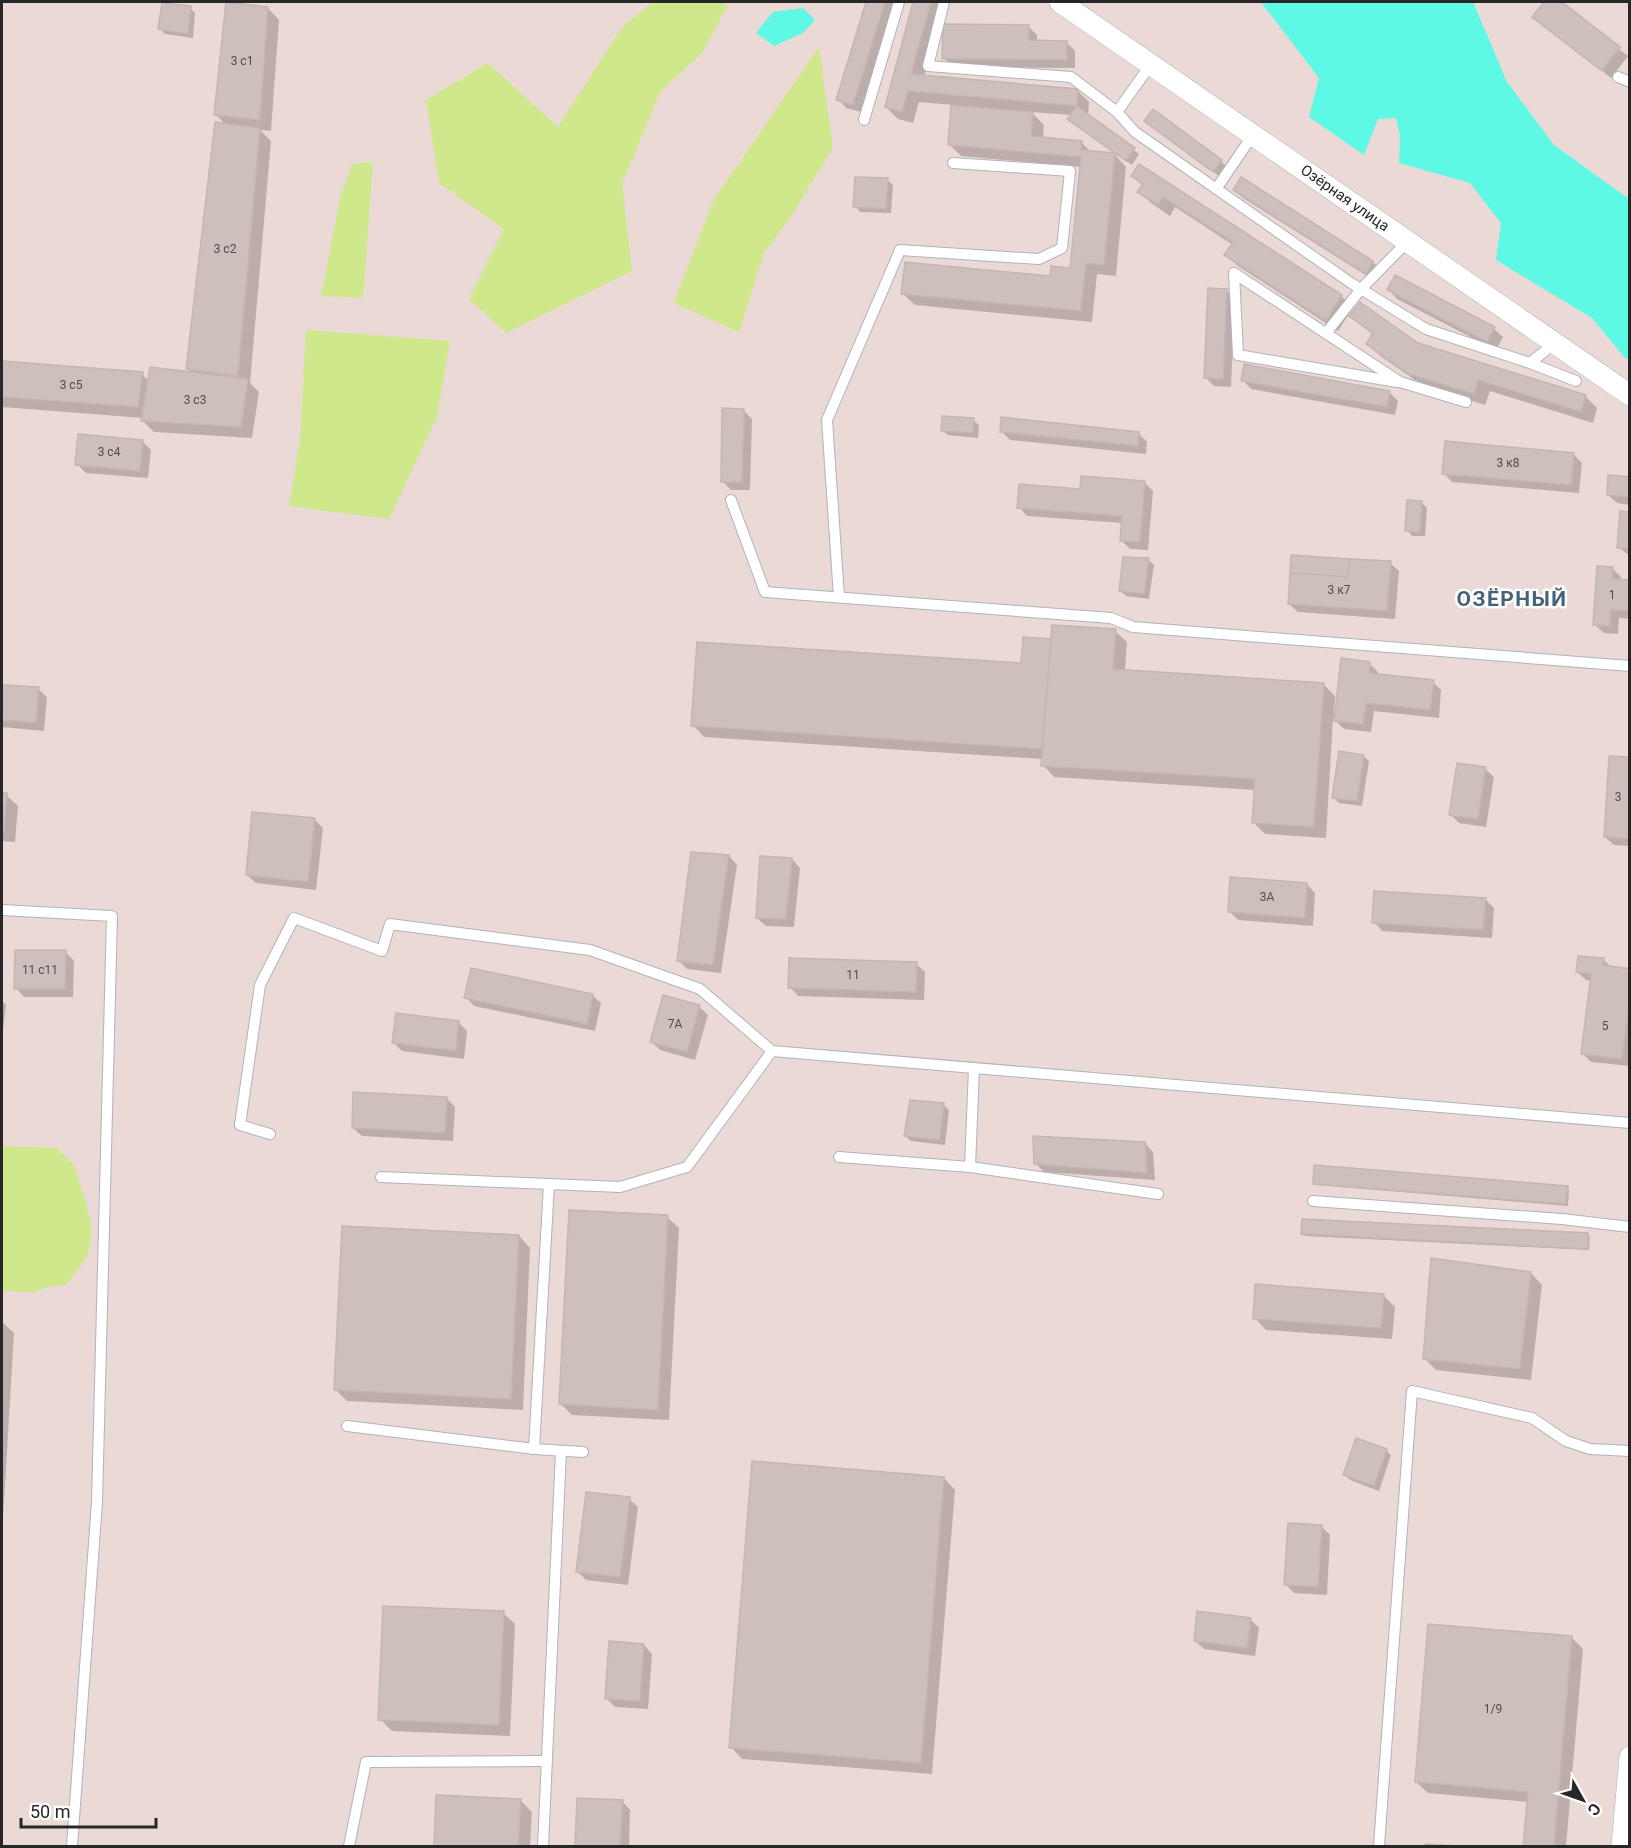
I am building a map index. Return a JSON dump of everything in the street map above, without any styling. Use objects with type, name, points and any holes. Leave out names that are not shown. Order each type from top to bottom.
[{"type":"street","name":"Озёрная улица","points":[[1060,2],[1629,395]]},
{"type":"street","points":[[1622,1846],[1629,1757]]},
{"type":"lane","points":[[864,120],[898,2]]},
{"type":"lane","points":[[944,2],[928,66],[1071,77],[1117,112],[1135,132],[1361,289],[1426,329],[1530,363],[1576,381]]},
{"type":"lane","points":[[1117,112],[1151,64]]},
{"type":"lane","points":[[1618,77],[1629,82]]},
{"type":"lane","points":[[1216,189],[1253,135]]},
{"type":"lane","points":[[839,597],[827,420],[900,250],[1039,259],[1062,248],[1070,171],[953,163]]},
{"type":"lane","points":[[1326,333],[1361,289],[1407,242]]},
{"type":"lane","points":[[1400,382],[1234,273],[1238,355],[1400,382],[1466,402]]},
{"type":"lane","points":[[1530,363],[1555,343]]},
{"type":"lane","points":[[731,500],[765,592],[1111,618],[1133,627],[1629,666]]},
{"type":"lane","points":[[2,910],[112,916],[97,1502],[72,1846]]},
{"type":"lane","points":[[270,1134],[240,1125],[260,985],[294,918],[382,951],[390,924],[590,950],[700,989],[772,1051],[1629,1123]]},
{"type":"lane","points":[[381,1177],[620,1186],[687,1167],[772,1051]]},
{"type":"lane","points":[[970,1167],[974,1068]]},
{"type":"lane","points":[[839,1157],[970,1167],[1158,1194]]},
{"type":"lane","points":[[534,1449],[549,1184]]},
{"type":"lane","points":[[1313,1201],[1563,1219],[1629,1227]]},
{"type":"lane","points":[[1379,1846],[1412,1391],[1532,1418],[1566,1442],[1590,1449],[1629,1451]]},
{"type":"lane","points":[[347,1426],[534,1449],[583,1452]]},
{"type":"lane","points":[[543,1846],[561,1451]]},
{"type":"lane","points":[[349,1846],[366,1762],[546,1761]]},
{"type":"green space","points":[[653,2],[719,2],[728,5],[702,53],[660,92],[622,184],[632,271],[506,333],[469,299],[504,229],[439,183],[426,100],[488,63],[558,127],[622,27]]},
{"type":"green space","points":[[819,47],[833,148],[790,218],[764,253],[739,332],[674,303],[713,201]]},
{"type":"green space","points":[[373,162],[363,298],[321,296],[340,198],[352,164]]},
{"type":"green space","points":[[306,330],[450,341],[437,417],[389,519],[289,506],[300,440]]},
{"type":"green space","points":[[2,1146],[57,1148],[74,1165],[92,1232],[87,1257],[66,1285],[48,1287],[34,1292],[2,1291]]},
{"type":"water","points":[[1261,2],[1473,2],[1507,82],[1554,145],[1629,199],[1629,360],[1592,318],[1496,260],[1501,223],[1470,183],[1399,163],[1400,136],[1396,118],[1378,119],[1364,155],[1309,117],[1319,78]]},
{"type":"water","points":[[803,8],[815,20],[803,33],[774,46],[756,33],[773,12]]},
{"type":"building","points":[[226,2],[268,7],[260,120],[214,115]]},
{"type":"building","points":[[866,2],[885,2],[853,105],[836,100]]},
{"type":"building","points":[[913,2],[931,2],[911,74],[1078,89],[1077,106],[908,91],[902,112],[885,107]]},
{"type":"building","points":[[1544,2],[1562,2],[1620,47],[1602,71],[1532,17]]},
{"type":"building","points":[[162,3],[191,6],[188,34],[158,29]]},
{"type":"building","points":[[943,24],[1029,25],[1029,40],[1067,41],[1067,60],[942,59]]},
{"type":"building","points":[[951,105],[1033,112],[1031,136],[1082,141],[1081,150],[1115,153],[1104,265],[1086,263],[1081,311],[901,294],[905,262],[1050,276],[1051,266],[1070,268],[1081,157],[948,145]]},
{"type":"building","points":[[1077,106],[1135,148],[1126,161],[1067,119]]},
{"type":"building","points":[[1153,109],[1222,160],[1213,172],[1144,121]]},
{"type":"building","points":[[215,122],[260,128],[238,376],[186,369]]},
{"type":"building","points":[[1139,164],[1342,295],[1326,321],[1224,255],[1233,242],[1163,197],[1158,205],[1137,192],[1143,184],[1131,176]]},
{"type":"building","points":[[855,177],[888,178],[886,209],[853,207]]},
{"type":"building","points":[[1241,177],[1373,261],[1366,274],[1233,190]]},
{"type":"building","points":[[1395,275],[1495,327],[1487,342],[1387,290]]},
{"type":"building","points":[[1208,288],[1227,289],[1223,379],[1204,378]]},
{"type":"building","points":[[1360,302],[1418,343],[1586,395],[1581,412],[1478,380],[1474,394],[1409,374],[1366,344],[1373,333],[1349,316]]},
{"type":"building","points":[[2,361],[143,372],[138,407],[2,397]]},
{"type":"building","points":[[1244,364],[1390,391],[1387,407],[1241,381]]},
{"type":"building","points":[[150,367],[248,379],[241,427],[141,421]]},
{"type":"building","points":[[722,408],[744,409],[742,482],[721,482]]},
{"type":"building","points":[[942,416],[974,418],[973,433],[941,431]]},
{"type":"building","points":[[1001,417],[1139,432],[1138,446],[1000,432]]},
{"type":"building","points":[[78,434],[143,440],[140,471],[75,465]]},
{"type":"building","points":[[1445,441],[1574,453],[1571,485],[1442,474]]},
{"type":"building","points":[[1608,475],[1630,477],[1630,497],[1607,495]]},
{"type":"building","points":[[1081,476],[1145,481],[1140,542],[1120,541],[1122,516],[1017,508],[1019,484],[1080,489]]},
{"type":"building","points":[[1407,500],[1422,501],[1420,532],[1405,531]]},
{"type":"building","points":[[1620,511],[1630,512],[1630,549],[1617,548]]},
{"type":"building","points":[[1291,555],[1350,559],[1348,577],[1290,573]]},
{"type":"building","points":[[1123,557],[1149,558],[1144,594],[1119,591]]},
{"type":"building","points":[[1350,559],[1391,561],[1387,611],[1288,604],[1290,573],[1348,577]]},
{"type":"building","points":[[1597,566],[1613,567],[1612,579],[1630,580],[1630,611],[1611,610],[1610,626],[1593,625]]},
{"type":"building","points":[[1052,625],[1116,629],[1113,669],[1324,683],[1314,827],[1252,823],[1255,779],[1041,766]]},
{"type":"building","points":[[1023,637],[1051,639],[1042,749],[691,726],[697,642],[1021,663]]},
{"type":"building","points":[[1341,658],[1370,662],[1369,673],[1434,680],[1430,710],[1366,703],[1363,724],[1334,721]]},
{"type":"building","points":[[2,685],[39,687],[36,723],[2,720]]},
{"type":"building","points":[[1339,751],[1364,755],[1357,801],[1332,798]]},
{"type":"building","points":[[1609,756],[1630,757],[1630,839],[1604,837]]},
{"type":"building","points":[[1457,763],[1486,767],[1478,819],[1449,815]]},
{"type":"building","points":[[2,793],[7,793],[4,831],[2,831]]},
{"type":"building","points":[[252,812],[315,818],[308,882],[246,875]]},
{"type":"building","points":[[691,852],[729,855],[713,965],[677,961]]},
{"type":"building","points":[[760,856],[792,858],[786,919],[756,918]]},
{"type":"building","points":[[1230,877],[1307,883],[1305,918],[1228,912]]},
{"type":"building","points":[[1374,891],[1486,898],[1483,930],[1372,923]]},
{"type":"building","points":[[15,950],[66,950],[65,989],[14,989]]},
{"type":"building","points":[[1578,956],[1604,958],[1603,965],[1630,969],[1630,998],[1622,1059],[1581,1054],[1591,974],[1576,972]]},
{"type":"building","points":[[789,958],[917,962],[916,992],[788,988]]},
{"type":"building","points":[[471,968],[593,994],[587,1024],[464,998]]},
{"type":"building","points":[[663,995],[700,1005],[687,1052],[650,1042]]},
{"type":"building","points":[[396,1013],[459,1021],[456,1051],[392,1043]]},
{"type":"building","points":[[353,1092],[447,1097],[445,1133],[352,1128]]},
{"type":"building","points":[[910,1100],[944,1103],[940,1140],[904,1136]]},
{"type":"building","points":[[1033,1136],[1145,1142],[1147,1173],[1034,1164]]},
{"type":"building","points":[[1314,1165],[1568,1186],[1566,1204],[1313,1184]]},
{"type":"building","points":[[569,1210],[668,1215],[658,1410],[559,1404]]},
{"type":"building","points":[[1302,1219],[1588,1233],[1588,1249],[1301,1234]]},
{"type":"building","points":[[342,1226],[519,1235],[511,1399],[334,1390]]},
{"type":"building","points":[[1431,1258],[1531,1272],[1520,1369],[1423,1359]]},
{"type":"building","points":[[1255,1284],[1384,1294],[1381,1328],[1253,1319]]},
{"type":"building","points":[[1356,1438],[1387,1449],[1374,1486],[1343,1475]]},
{"type":"building","points":[[752,1461],[944,1477],[921,1763],[729,1748]]},
{"type":"building","points":[[586,1492],[630,1497],[620,1577],[576,1572]]},
{"type":"building","points":[[1288,1523],[1322,1525],[1318,1587],[1284,1585]]},
{"type":"building","points":[[383,1606],[504,1611],[499,1725],[378,1720]]},
{"type":"building","points":[[1197,1611],[1251,1618],[1247,1648],[1194,1641]]},
{"type":"building","points":[[1428,1624],[1572,1636],[1554,1846],[1523,1846],[1528,1792],[1415,1782]]},
{"type":"building","points":[[609,1641],[644,1644],[640,1701],[605,1699]]},
{"type":"building","points":[[436,1795],[521,1799],[518,1846],[434,1846]]},
{"type":"building","points":[[577,1798],[623,1800],[620,1846],[575,1846]]},
{"type":"building","points":[[1425,1844],[1457,1846],[1425,1846]]},
{"type":"district","name":"ОЗЁРНЫЙ","points":[[1512,599]]}]
